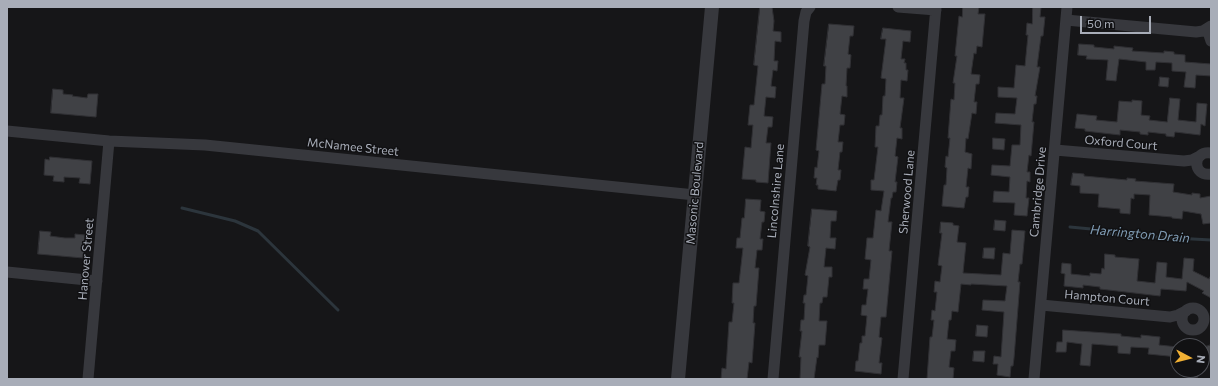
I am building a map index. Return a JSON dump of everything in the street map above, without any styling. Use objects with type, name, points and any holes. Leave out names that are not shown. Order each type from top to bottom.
[{"type":"street","name":"Masonic Boulevard","points":[[678,379],[712,7]]},
{"type":"street","name":"Lincolnshire Lane","points":[[773,379],[804,21],[806,12],[810,7]]},
{"type":"street","points":[[898,7],[936,9]]},
{"type":"street","name":"Cambridge Drive","points":[[1034,379],[1067,7]]},
{"type":"street","name":"Sherwood Lane","points":[[903,379],[936,9]]},
{"type":"street","points":[[1066,20],[1196,32],[1204,31],[1211,27]]},
{"type":"street","points":[[1210,40],[1208,32],[1211,27]]},
{"type":"street","points":[[1196,32],[1210,40]]},
{"type":"street","name":"McNamee Street","points":[[7,131],[109,141],[205,145],[695,195]]},
{"type":"street","name":"Hanover Street","points":[[88,379],[109,141]]},
{"type":"street","name":"Oxford Court","points":[[1055,150],[1184,161],[1192,160],[1205,155]]},
{"type":"street","name":"Oxford Court","points":[[1198,169],[1197,162],[1205,155]]},
{"type":"street","name":"Oxford Court","points":[[1184,161],[1198,169],[1203,174],[1211,174]]},
{"type":"street","points":[[7,272],[97,281]]},
{"type":"street","name":"Hampton Court","points":[[1041,305],[1170,317],[1192,308],[1199,310],[1203,315],[1204,322],[1199,328],[1192,330],[1170,317]]},
{"type":"street","points":[[1184,324],[1183,317],[1186,311]]},
{"type":"building","points":[[760,7],[772,7],[774,21],[773,31],[781,32],[781,42],[775,41],[774,61],[778,61],[777,71],[773,70],[771,86],[776,87],[775,98],[766,97],[764,116],[773,117],[772,127],[768,127],[766,143],[771,143],[768,183],[742,179],[745,147],[751,148],[753,125],[748,125],[750,105],[754,105],[758,66],[754,65]]},
{"type":"building","points":[[963,7],[979,7],[978,14],[985,14],[982,47],[977,46],[976,54],[974,53],[971,74],[980,75],[979,84],[976,84],[974,102],[977,102],[976,114],[972,113],[968,139],[966,138],[965,152],[972,154],[971,169],[968,168],[966,187],[969,187],[968,197],[966,197],[964,208],[942,206],[944,185],[946,185],[946,156],[948,157],[950,138],[948,138],[951,99],[954,100],[955,83],[953,83],[957,56],[955,56],[959,16],[962,17]]},
{"type":"building","points":[[1033,7],[1041,7],[1040,17],[1045,17],[1037,67],[1040,67],[1035,96],[1037,96],[1036,104],[1034,104],[1032,122],[1034,122],[1031,156],[1029,155],[1027,172],[1030,172],[1030,182],[1027,181],[1026,198],[1029,198],[1027,216],[1014,215],[1015,203],[993,202],[994,191],[1009,192],[1010,177],[991,175],[992,165],[1010,166],[1012,145],[1020,145],[1021,125],[995,123],[996,113],[1015,114],[1017,98],[998,97],[998,87],[1014,88],[1016,65],[1025,66],[1028,35],[1026,35],[1027,23],[1032,24]]},
{"type":"building","points":[[829,24],[854,26],[853,36],[850,36],[848,54],[851,55],[850,68],[847,68],[847,97],[842,96],[840,114],[845,115],[844,125],[840,125],[838,142],[843,142],[838,170],[841,170],[840,180],[838,180],[836,191],[818,189],[818,185],[816,185],[817,178],[814,178],[819,151],[816,150],[822,84],[825,84],[826,66],[824,66]]},
{"type":"building","points":[[883,28],[911,31],[910,42],[903,41],[901,59],[905,59],[904,63],[906,63],[906,70],[908,70],[907,81],[901,80],[900,98],[904,98],[900,128],[902,128],[902,139],[897,138],[895,156],[898,157],[895,182],[897,182],[896,192],[893,192],[891,198],[888,222],[892,222],[889,251],[892,251],[886,317],[881,317],[879,337],[882,338],[879,363],[882,363],[881,374],[855,371],[860,343],[862,343],[862,336],[865,336],[867,316],[861,315],[862,305],[866,305],[868,289],[863,289],[864,279],[869,279],[871,260],[865,259],[867,238],[873,238],[876,210],[881,211],[884,191],[871,190],[871,180],[874,180],[878,147],[875,147],[876,126],[879,126],[880,115],[882,115],[883,96],[885,96],[886,79],[881,78],[886,39],[881,39]]},
{"type":"building","points":[[1079,44],[1114,49],[1114,46],[1133,48],[1132,51],[1164,53],[1164,51],[1174,52],[1174,54],[1185,55],[1185,62],[1211,64],[1211,76],[1196,75],[1195,88],[1184,87],[1186,72],[1172,71],[1172,63],[1156,62],[1155,70],[1146,70],[1146,62],[1119,59],[1116,81],[1106,80],[1108,60],[1086,59],[1087,56],[1078,55]]},
{"type":"building","points":[[1160,77],[1169,78],[1168,87],[1159,86]]},
{"type":"building","points":[[53,89],[63,90],[63,94],[87,98],[88,94],[98,94],[96,117],[51,113]]},
{"type":"building","points":[[1170,98],[1180,99],[1178,120],[1196,122],[1197,103],[1207,104],[1205,126],[1201,124],[1200,135],[1175,132],[1174,137],[1166,136],[1166,134],[1148,132],[1148,135],[1140,134],[1140,132],[1120,130],[1120,135],[1085,131],[1085,129],[1075,128],[1077,114],[1097,116],[1096,120],[1117,122],[1119,101],[1132,102],[1132,100],[1142,101],[1141,115],[1150,116],[1149,120],[1167,122]]},
{"type":"building","points":[[993,138],[1005,139],[1004,150],[993,149]]},
{"type":"building","points":[[50,157],[92,161],[90,184],[79,183],[80,178],[64,177],[64,182],[53,181],[54,176],[44,175],[45,159],[49,160]]},
{"type":"building","points":[[1073,173],[1084,174],[1084,176],[1127,180],[1127,178],[1136,179],[1135,181],[1174,184],[1173,192],[1192,195],[1192,193],[1200,194],[1200,198],[1211,196],[1211,223],[1203,224],[1201,214],[1183,211],[1182,219],[1149,215],[1150,195],[1134,194],[1134,199],[1131,198],[1130,214],[1120,213],[1120,209],[1098,207],[1099,194],[1080,193],[1080,186],[1071,185]]},
{"type":"building","points":[[746,199],[761,200],[760,211],[765,212],[760,239],[763,239],[762,250],[757,250],[755,268],[759,268],[756,306],[754,306],[753,323],[755,323],[752,363],[749,362],[747,379],[721,379],[722,368],[726,369],[729,322],[732,322],[734,303],[732,303],[733,283],[739,283],[743,248],[736,248],[737,238],[740,238]]},
{"type":"building","points":[[812,209],[837,211],[836,221],[831,221],[830,238],[836,238],[835,249],[826,248],[824,267],[832,267],[832,277],[829,277],[827,297],[823,297],[822,303],[820,303],[819,321],[827,321],[825,345],[819,345],[814,379],[800,379],[801,357],[799,357],[802,331],[800,331],[801,320],[804,320],[805,303],[803,303],[804,295],[806,295],[808,276],[805,275],[810,247],[808,246]]},
{"type":"building","points":[[995,220],[1006,221],[1005,231],[994,230]]},
{"type":"building","points":[[941,222],[953,223],[953,225],[959,226],[957,242],[966,243],[963,273],[1001,275],[1003,253],[1010,254],[1012,230],[1025,231],[1022,264],[1020,264],[1018,282],[1020,282],[1014,358],[1013,366],[1011,366],[1010,377],[997,375],[998,364],[993,364],[994,356],[1001,357],[1004,312],[982,310],[983,300],[1005,301],[1007,286],[961,284],[958,312],[952,311],[951,320],[949,320],[947,339],[956,340],[955,351],[951,351],[949,367],[954,368],[953,379],[927,379],[930,337],[932,337],[934,320],[931,320],[932,310],[935,311],[937,292],[934,292],[935,281],[940,282],[942,266],[938,265],[942,233],[940,233]]},
{"type":"building","points":[[40,231],[51,232],[50,236],[65,238],[75,238],[75,234],[85,235],[83,258],[38,254]]},
{"type":"building","points":[[984,248],[995,248],[994,259],[983,258]]},
{"type":"building","points":[[1105,254],[1115,255],[1115,257],[1139,259],[1137,281],[1155,283],[1157,262],[1167,263],[1166,277],[1182,279],[1184,258],[1194,259],[1193,271],[1209,279],[1211,275],[1211,298],[1202,293],[1204,291],[1187,282],[1186,291],[1161,289],[1160,296],[1100,289],[1100,287],[1083,285],[1083,288],[1064,286],[1065,274],[1061,273],[1062,263],[1071,264],[1071,274],[1090,276],[1090,273],[1101,274],[1102,268],[1104,269]]},
{"type":"building","points":[[977,325],[988,326],[987,337],[976,336]]},
{"type":"building","points":[[1063,330],[1121,334],[1121,336],[1141,338],[1141,335],[1160,337],[1159,345],[1170,346],[1170,356],[1148,354],[1149,348],[1131,347],[1130,354],[1118,353],[1118,346],[1092,344],[1090,366],[1080,365],[1082,344],[1067,342],[1066,352],[1056,352],[1057,342],[1062,342]]},
{"type":"building","points":[[1210,345],[1211,345],[1210,359]]},
{"type":"building","points":[[974,351],[985,351],[984,362],[973,361]]},
{"type":"waterway","name":"Harrington Drain","points":[[182,208],[235,221],[258,231],[338,310]]},
{"type":"waterway","name":"Harrington Drain","points":[[1070,227],[1091,229],[1104,233],[1211,240]]}]
